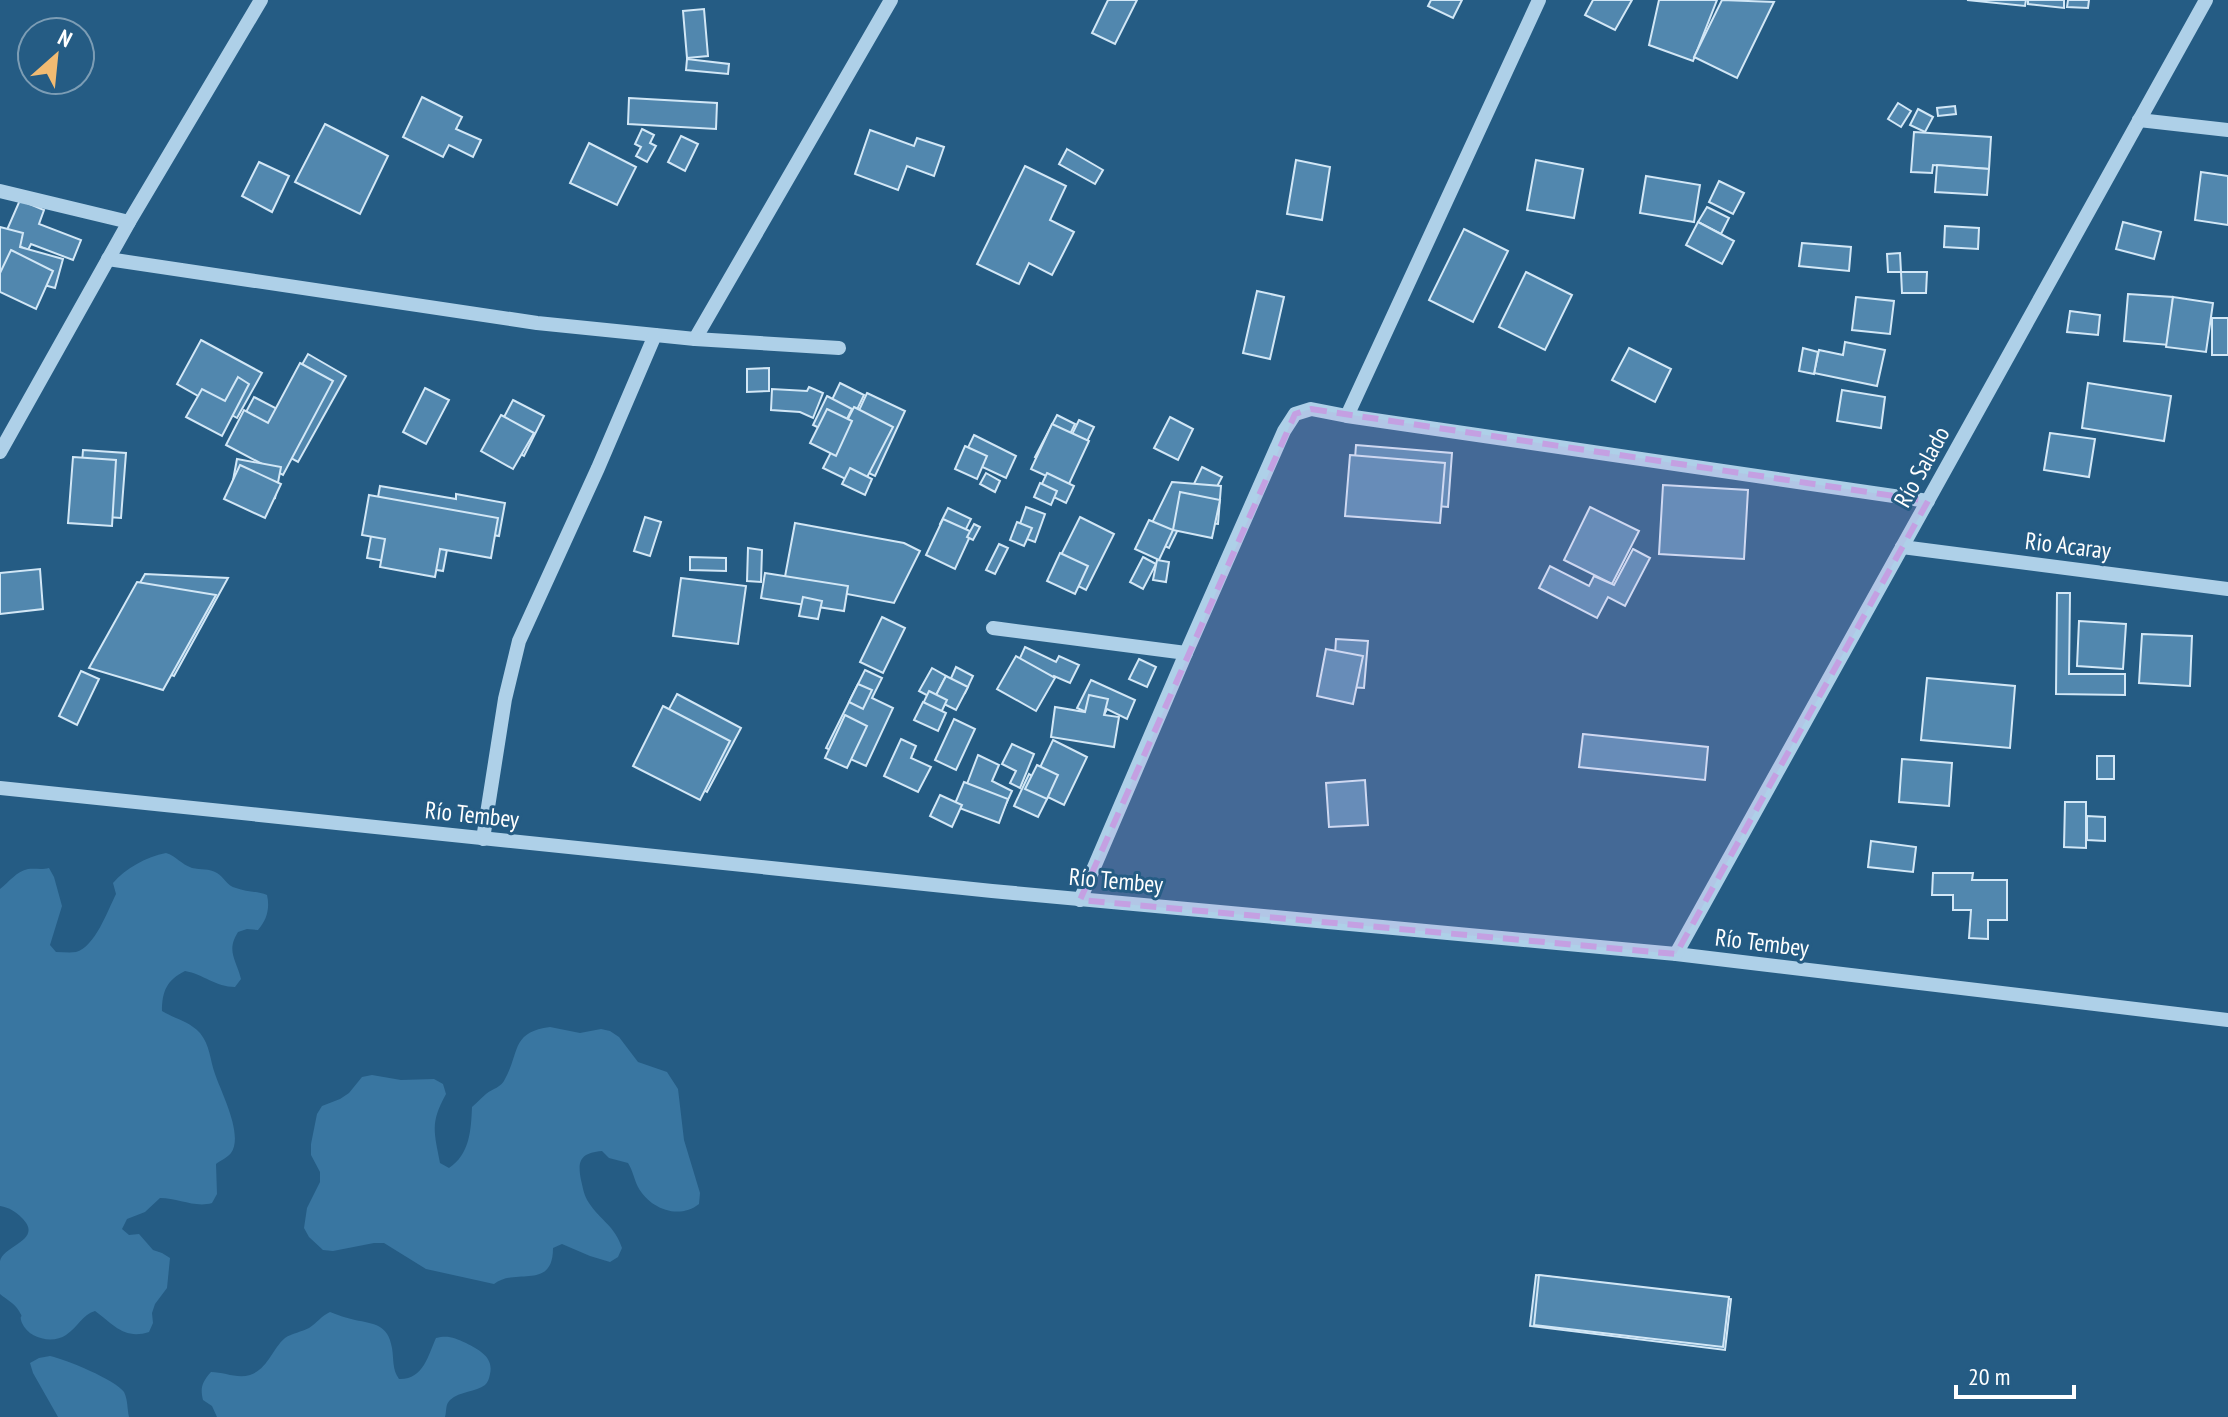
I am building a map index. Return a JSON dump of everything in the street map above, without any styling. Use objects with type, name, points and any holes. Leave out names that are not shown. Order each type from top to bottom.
[{"type":"street","points":[[0,452],[129,222],[261,0]]},
{"type":"street","points":[[695,339],[891,0]]},
{"type":"street","points":[[1347,416],[1539,0]]},
{"type":"street","name":"Río Salado","points":[[1676,954],[2206,0]]},
{"type":"street","points":[[2139,120],[2228,130]]},
{"type":"street","points":[[0,191],[129,222]]},
{"type":"street","points":[[108,259],[537,323],[695,339],[839,348]]},
{"type":"street","points":[[483,839],[505,699],[519,641],[655,335]]},
{"type":"street","points":[[1080,900],[1186,653],[1295,414],[1311,409],[1928,501]]},
{"type":"street","name":"Rio Acaray","points":[[1902,547],[2228,589]]},
{"type":"street","points":[[993,628],[1186,653]]},
{"type":"street","name":"Río Tembey","points":[[0,788],[1080,900],[1676,954],[2228,1020]]},
{"type":"highlighted area","points":[[1311,409],[1928,501],[1676,954],[1080,900],[1295,414]]},
{"type":"shaded area","points":[[166,853],[192,868],[214,871],[233,887],[267,895],[267,914],[258,930],[238,932],[234,939],[233,955],[241,979],[235,987],[185,971],[170,982],[163,998],[162,1011],[191,1026],[206,1042],[233,1125],[234,1145],[230,1154],[216,1164],[217,1194],[212,1203],[160,1198],[145,1212],[127,1219],[122,1229],[129,1235],[139,1234],[153,1250],[170,1258],[167,1288],[155,1304],[149,1332],[126,1332],[95,1311],[61,1338],[42,1338],[25,1328],[17,1308],[0,1294],[0,1261],[26,1237],[28,1226],[10,1209],[0,1206],[0,889],[24,870],[49,868],[62,906],[50,945],[56,952],[76,952],[89,943],[100,927],[116,894],[113,883],[137,864]]},
{"type":"shaded area","points":[[550,1027],[580,1033],[601,1029],[610,1031],[619,1037],[638,1062],[667,1072],[678,1089],[684,1140],[700,1193],[699,1204],[683,1211],[657,1206],[643,1195],[628,1163],[609,1158],[602,1151],[589,1154],[580,1163],[584,1192],[589,1203],[619,1240],[622,1248],[618,1257],[610,1262],[562,1244],[553,1248],[547,1269],[540,1274],[512,1277],[494,1284],[426,1269],[384,1243],[333,1251],[323,1250],[309,1237],[304,1228],[307,1208],[320,1182],[320,1172],[311,1155],[311,1144],[317,1114],[322,1106],[349,1093],[362,1077],[434,1079],[443,1084],[446,1094],[435,1120],[435,1135],[440,1163],[449,1168],[465,1149],[472,1107],[503,1082],[523,1039],[529,1033]]},
{"type":"shaded area","points":[[330,1312],[374,1324],[384,1330],[390,1340],[399,1379],[414,1376],[427,1359],[436,1338],[444,1337],[462,1341],[484,1355],[491,1368],[488,1380],[485,1385],[450,1400],[445,1417],[217,1417],[212,1406],[203,1400],[202,1385],[211,1372],[240,1376],[256,1372],[266,1364],[285,1338],[309,1328]]},
{"type":"shaded area","points":[[50,1356],[90,1371],[119,1387],[125,1395],[129,1417],[58,1417],[30,1363]]},
{"type":"building","points":[[1108,0],[1137,0],[1115,44],[1092,33]]},
{"type":"building","points":[[1431,0],[1462,0],[1453,18],[1428,6]]},
{"type":"building","points":[[1593,0],[1632,0],[1615,30],[1585,15]]},
{"type":"building","points":[[1659,0],[1717,0],[1693,61],[1649,45]]},
{"type":"building","points":[[1722,0],[1774,2],[1737,78],[1694,57]]},
{"type":"building","points":[[1967,0],[2026,0],[2025,6]]},
{"type":"building","points":[[2028,0],[2064,0],[2064,8],[2028,4]]},
{"type":"building","points":[[2068,0],[2089,0],[2088,8],[2067,7]]},
{"type":"building","points":[[704,9],[708,56],[687,58],[683,11]]},
{"type":"building","points":[[687,59],[729,64],[728,74],[686,70]]},
{"type":"building","points":[[422,97],[462,117],[456,129],[481,140],[473,157],[449,145],[443,157],[403,137]]},
{"type":"building","points":[[629,98],[717,103],[716,129],[628,124]]},
{"type":"building","points":[[1898,103],[1911,111],[1901,127],[1888,119]]},
{"type":"building","points":[[1955,106],[1956,114],[1938,116],[1937,108]]},
{"type":"building","points":[[1918,109],[1933,117],[1925,132],[1910,125]]},
{"type":"building","points":[[325,124],[388,156],[360,214],[295,182]]},
{"type":"building","points":[[642,129],[654,135],[650,143],[656,146],[647,162],[636,156],[641,147],[635,144]]},
{"type":"building","points":[[870,130],[914,146],[917,138],[944,147],[934,176],[907,166],[898,190],[855,174]]},
{"type":"building","points":[[1914,132],[1991,137],[1989,169],[1933,165],[1932,173],[1911,172]]},
{"type":"building","points":[[681,136],[698,144],[685,171],[668,162]]},
{"type":"building","points":[[589,143],[636,167],[617,205],[570,183]]},
{"type":"building","points":[[1067,149],[1103,170],[1095,184],[1059,164]]},
{"type":"building","points":[[1296,160],[1330,167],[1322,220],[1287,214]]},
{"type":"building","points":[[1536,160],[1583,169],[1574,218],[1527,210]]},
{"type":"building","points":[[259,162],[289,176],[272,212],[242,196]]},
{"type":"building","points":[[1937,165],[1989,169],[1987,195],[1935,192]]},
{"type":"building","points":[[1025,166],[1066,186],[1050,220],[1074,232],[1052,275],[1029,263],[1019,284],[977,264]]},
{"type":"building","points":[[2201,172],[2228,176],[2228,225],[2195,220]]},
{"type":"building","points":[[1646,176],[1700,185],[1694,222],[1640,213]]},
{"type":"building","points":[[1719,181],[1744,193],[1733,214],[1709,202]]},
{"type":"building","points":[[20,200],[44,210],[39,224],[81,240],[73,260],[31,244],[28,250],[3,239]]},
{"type":"building","points":[[1707,207],[1729,218],[1721,234],[1698,222]]},
{"type":"building","points":[[1698,222],[1734,241],[1722,264],[1686,245]]},
{"type":"building","points":[[2123,222],[2161,232],[2154,259],[2116,249]]},
{"type":"building","points":[[1945,226],[1979,228],[1978,249],[1944,247]]},
{"type":"building","points":[[0,227],[23,233],[20,247],[63,259],[55,288],[0,273]]},
{"type":"building","points":[[1464,229],[1508,251],[1473,322],[1429,300]]},
{"type":"building","points":[[1802,243],[1851,247],[1849,271],[1799,266]]},
{"type":"building","points":[[11,250],[53,271],[36,309],[0,292],[0,273]]},
{"type":"building","points":[[1900,253],[1901,272],[1888,272],[1887,254]]},
{"type":"building","points":[[1526,272],[1572,295],[1545,350],[1499,327]]},
{"type":"building","points":[[1901,272],[1927,272],[1926,293],[1902,293]]},
{"type":"building","points":[[1257,291],[1284,297],[1270,359],[1243,353]]},
{"type":"building","points":[[2128,294],[2173,297],[2169,345],[2124,341]]},
{"type":"building","points":[[1856,297],[1894,301],[1890,334],[1852,330]]},
{"type":"building","points":[[2173,297],[2213,303],[2206,352],[2166,347]]},
{"type":"building","points":[[2070,311],[2100,315],[2098,335],[2067,332]]},
{"type":"building","points":[[2212,318],[2228,318],[2228,355],[2212,355]]},
{"type":"building","points":[[201,340],[262,373],[237,418],[177,384]]},
{"type":"building","points":[[1845,342],[1885,350],[1877,386],[1814,373],[1819,350],[1843,355]]},
{"type":"building","points":[[1629,348],[1671,369],[1655,402],[1612,380]]},
{"type":"building","points":[[1803,348],[1818,352],[1814,374],[1799,371]]},
{"type":"building","points":[[308,354],[346,376],[298,462],[239,425],[254,397],[277,409]]},
{"type":"building","points":[[300,363],[333,381],[283,475],[226,445],[244,410],[268,423]]},
{"type":"building","points":[[769,368],[769,391],[747,392],[747,369]]},
{"type":"building","points":[[238,377],[249,384],[222,436],[186,417],[202,389],[225,401]]},
{"type":"building","points":[[840,383],[864,395],[853,418],[829,406]]},
{"type":"building","points":[[2088,383],[2171,396],[2164,441],[2082,428]]},
{"type":"building","points":[[809,387],[823,393],[813,418],[800,412],[771,410],[772,389],[807,391]]},
{"type":"building","points":[[425,388],[449,400],[426,444],[403,432]]},
{"type":"building","points":[[1842,390],[1885,397],[1881,428],[1837,421]]},
{"type":"building","points":[[867,393],[905,411],[875,476],[837,458]]},
{"type":"building","points":[[827,396],[852,409],[838,437],[813,425]]},
{"type":"building","points":[[513,400],[544,416],[524,456],[492,440]]},
{"type":"building","points":[[854,407],[893,427],[862,487],[823,468]]},
{"type":"building","points":[[827,409],[852,421],[836,456],[810,443]]},
{"type":"building","points":[[501,415],[534,433],[513,469],[481,451]]},
{"type":"building","points":[[1057,415],[1075,424],[1054,467],[1035,457]]},
{"type":"building","points":[[1170,417],[1193,429],[1178,460],[1154,448]]},
{"type":"building","points":[[1079,420],[1094,427],[1072,472],[1057,465]]},
{"type":"building","points":[[1052,424],[1089,441],[1068,486],[1031,469]]},
{"type":"building","points":[[2050,433],[2095,439],[2089,477],[2044,470]]},
{"type":"building","points":[[974,435],[1016,456],[1006,478],[963,458]]},
{"type":"building","points":[[1356,445],[1452,453],[1448,507],[1352,499]]},
{"type":"building","points":[[965,446],[987,456],[977,479],[955,469]]},
{"type":"building","points":[[83,450],[126,453],[121,518],[78,515]]},
{"type":"building","points":[[1350,455],[1445,463],[1440,523],[1345,516]]},
{"type":"building","points":[[73,457],[116,460],[112,526],[68,523]]},
{"type":"building","points":[[237,459],[281,467],[275,498],[231,491]]},
{"type":"building","points":[[240,465],[281,484],[265,518],[224,499]]},
{"type":"building","points":[[1202,467],[1222,477],[1211,498],[1192,488]]},
{"type":"building","points":[[850,468],[872,479],[865,495],[842,484]]},
{"type":"building","points":[[986,473],[1000,481],[995,492],[980,484]]},
{"type":"building","points":[[1047,473],[1074,486],[1066,503],[1039,490]]},
{"type":"building","points":[[1172,482],[1221,486],[1218,524],[1182,521],[1169,548],[1145,537]]},
{"type":"building","points":[[1040,483],[1057,491],[1051,505],[1034,497]]},
{"type":"building","points":[[1663,485],[1748,490],[1744,559],[1659,554]]},
{"type":"building","points":[[380,486],[456,499],[456,494],[505,503],[499,536],[451,528],[443,571],[367,558]]},
{"type":"building","points":[[1180,492],[1220,500],[1212,538],[1173,530]]},
{"type":"building","points":[[369,495],[498,518],[491,558],[440,549],[435,577],[380,567],[385,539],[362,535]]},
{"type":"building","points":[[1026,507],[1045,514],[1035,542],[1016,535]]},
{"type":"building","points":[[1590,507],[1639,531],[1612,584],[1564,560]]},
{"type":"building","points":[[948,508],[971,519],[963,535],[940,524]]},
{"type":"building","points":[[645,517],[661,522],[650,556],[634,551]]},
{"type":"building","points":[[1080,517],[1114,534],[1086,590],[1052,573]]},
{"type":"building","points":[[943,519],[972,532],[955,569],[926,555]]},
{"type":"building","points":[[1149,520],[1173,530],[1159,560],[1135,549]]},
{"type":"building","points":[[1017,522],[1032,528],[1024,546],[1010,540]]},
{"type":"building","points":[[795,523],[904,543],[920,551],[894,603],[784,582]]},
{"type":"building","points":[[974,524],[980,527],[973,540],[967,537]]},
{"type":"building","points":[[999,544],[1008,548],[995,574],[986,570]]},
{"type":"building","points":[[748,548],[762,550],[761,582],[747,581]]},
{"type":"building","points":[[1633,549],[1650,558],[1625,606],[1608,597],[1597,618],[1539,588],[1550,566],[1589,586],[1594,576],[1614,585]]},
{"type":"building","points":[[1060,553],[1088,566],[1075,594],[1047,581]]},
{"type":"building","points":[[690,557],[726,558],[726,571],[690,570]]},
{"type":"building","points":[[1143,557],[1156,564],[1143,589],[1130,582]]},
{"type":"building","points":[[1157,560],[1169,562],[1166,582],[1153,580]]},
{"type":"building","points":[[40,569],[43,609],[0,614],[0,573]]},
{"type":"building","points":[[765,573],[848,586],[844,611],[761,598]]},
{"type":"building","points":[[145,574],[228,578],[174,676],[103,648]]},
{"type":"building","points":[[681,578],[746,586],[738,644],[673,636]]},
{"type":"building","points":[[137,582],[216,595],[163,690],[89,668]]},
{"type":"building","points":[[2057,593],[2070,593],[2069,674],[2125,674],[2125,695],[2056,694]]},
{"type":"building","points":[[803,597],[822,601],[818,619],[799,616]]},
{"type":"building","points":[[882,617],[905,628],[883,673],[860,662]]},
{"type":"building","points":[[2079,621],[2126,624],[2123,669],[2077,666]]},
{"type":"building","points":[[2142,634],[2192,636],[2190,686],[2139,683]]},
{"type":"building","points":[[1336,639],[1368,641],[1364,688],[1333,686]]},
{"type":"building","points":[[1025,647],[1056,662],[1059,656],[1079,665],[1070,683],[1054,676],[1044,696],[1010,680]]},
{"type":"building","points":[[1326,649],[1363,656],[1353,704],[1317,696]]},
{"type":"building","points":[[1016,656],[1055,678],[1036,711],[997,689]]},
{"type":"building","points":[[1139,659],[1156,667],[1147,687],[1129,679]]},
{"type":"building","points":[[956,667],[973,676],[965,693],[948,685]]},
{"type":"building","points":[[932,668],[946,676],[934,699],[919,691]]},
{"type":"building","points":[[865,670],[882,678],[872,698],[893,708],[866,766],[826,748]]},
{"type":"building","points":[[81,671],[99,679],[77,725],[59,716]]},
{"type":"building","points":[[946,676],[968,687],[956,710],[934,699]]},
{"type":"building","points":[[1927,678],[2015,686],[2010,748],[1921,740]]},
{"type":"building","points":[[1091,680],[1135,700],[1127,719],[1107,709],[1102,719],[1077,708]]},
{"type":"building","points":[[858,684],[872,690],[863,709],[849,702]]},
{"type":"building","points":[[929,691],[947,700],[938,719],[920,710]]},
{"type":"building","points":[[677,694],[741,728],[707,792],[643,758]]},
{"type":"building","points":[[1089,695],[1108,699],[1104,715],[1119,717],[1114,747],[1051,737],[1055,707],[1085,712]]},
{"type":"building","points":[[923,702],[946,713],[938,731],[914,720]]},
{"type":"building","points":[[663,706],[730,741],[700,800],[633,766]]},
{"type":"building","points":[[845,715],[867,726],[847,768],[825,758]]},
{"type":"building","points":[[954,719],[975,729],[956,770],[935,760]]},
{"type":"building","points":[[1583,734],[1708,747],[1705,780],[1579,767]]},
{"type":"building","points":[[901,739],[916,746],[911,758],[931,767],[918,792],[884,776]]},
{"type":"building","points":[[1053,740],[1087,757],[1064,805],[1048,797],[1038,817],[1014,806],[1029,774],[1035,778]]},
{"type":"building","points":[[1012,744],[1034,754],[1020,788],[1010,783],[1016,771],[1002,764]]},
{"type":"building","points":[[978,755],[999,765],[992,781],[1012,791],[1001,815],[962,797]]},
{"type":"building","points":[[2097,756],[2114,756],[2114,779],[2097,779]]},
{"type":"building","points":[[1902,759],[1952,763],[1949,806],[1899,802]]},
{"type":"building","points":[[1037,765],[1058,775],[1047,799],[1025,789]]},
{"type":"building","points":[[1365,780],[1368,825],[1329,827],[1326,783]]},
{"type":"building","points":[[964,782],[1008,799],[999,823],[954,806]]},
{"type":"building","points":[[940,795],[962,805],[952,827],[930,816]]},
{"type":"building","points":[[2065,802],[2086,802],[2086,848],[2064,847]]},
{"type":"building","points":[[2087,816],[2105,817],[2105,841],[2087,840]]},
{"type":"building","points":[[1871,841],[1916,847],[1913,872],[1868,867]]},
{"type":"building","points":[[1933,873],[1973,873],[1972,880],[2007,880],[2007,920],[1988,920],[1988,939],[1969,938],[1971,910],[1953,910],[1953,895],[1932,895]]},
{"type":"building","points":[[1536,1275],[1731,1299],[1725,1350],[1530,1326]]},
{"type":"building","points":[[1539,1275],[1729,1297],[1723,1347],[1534,1325]]}]
